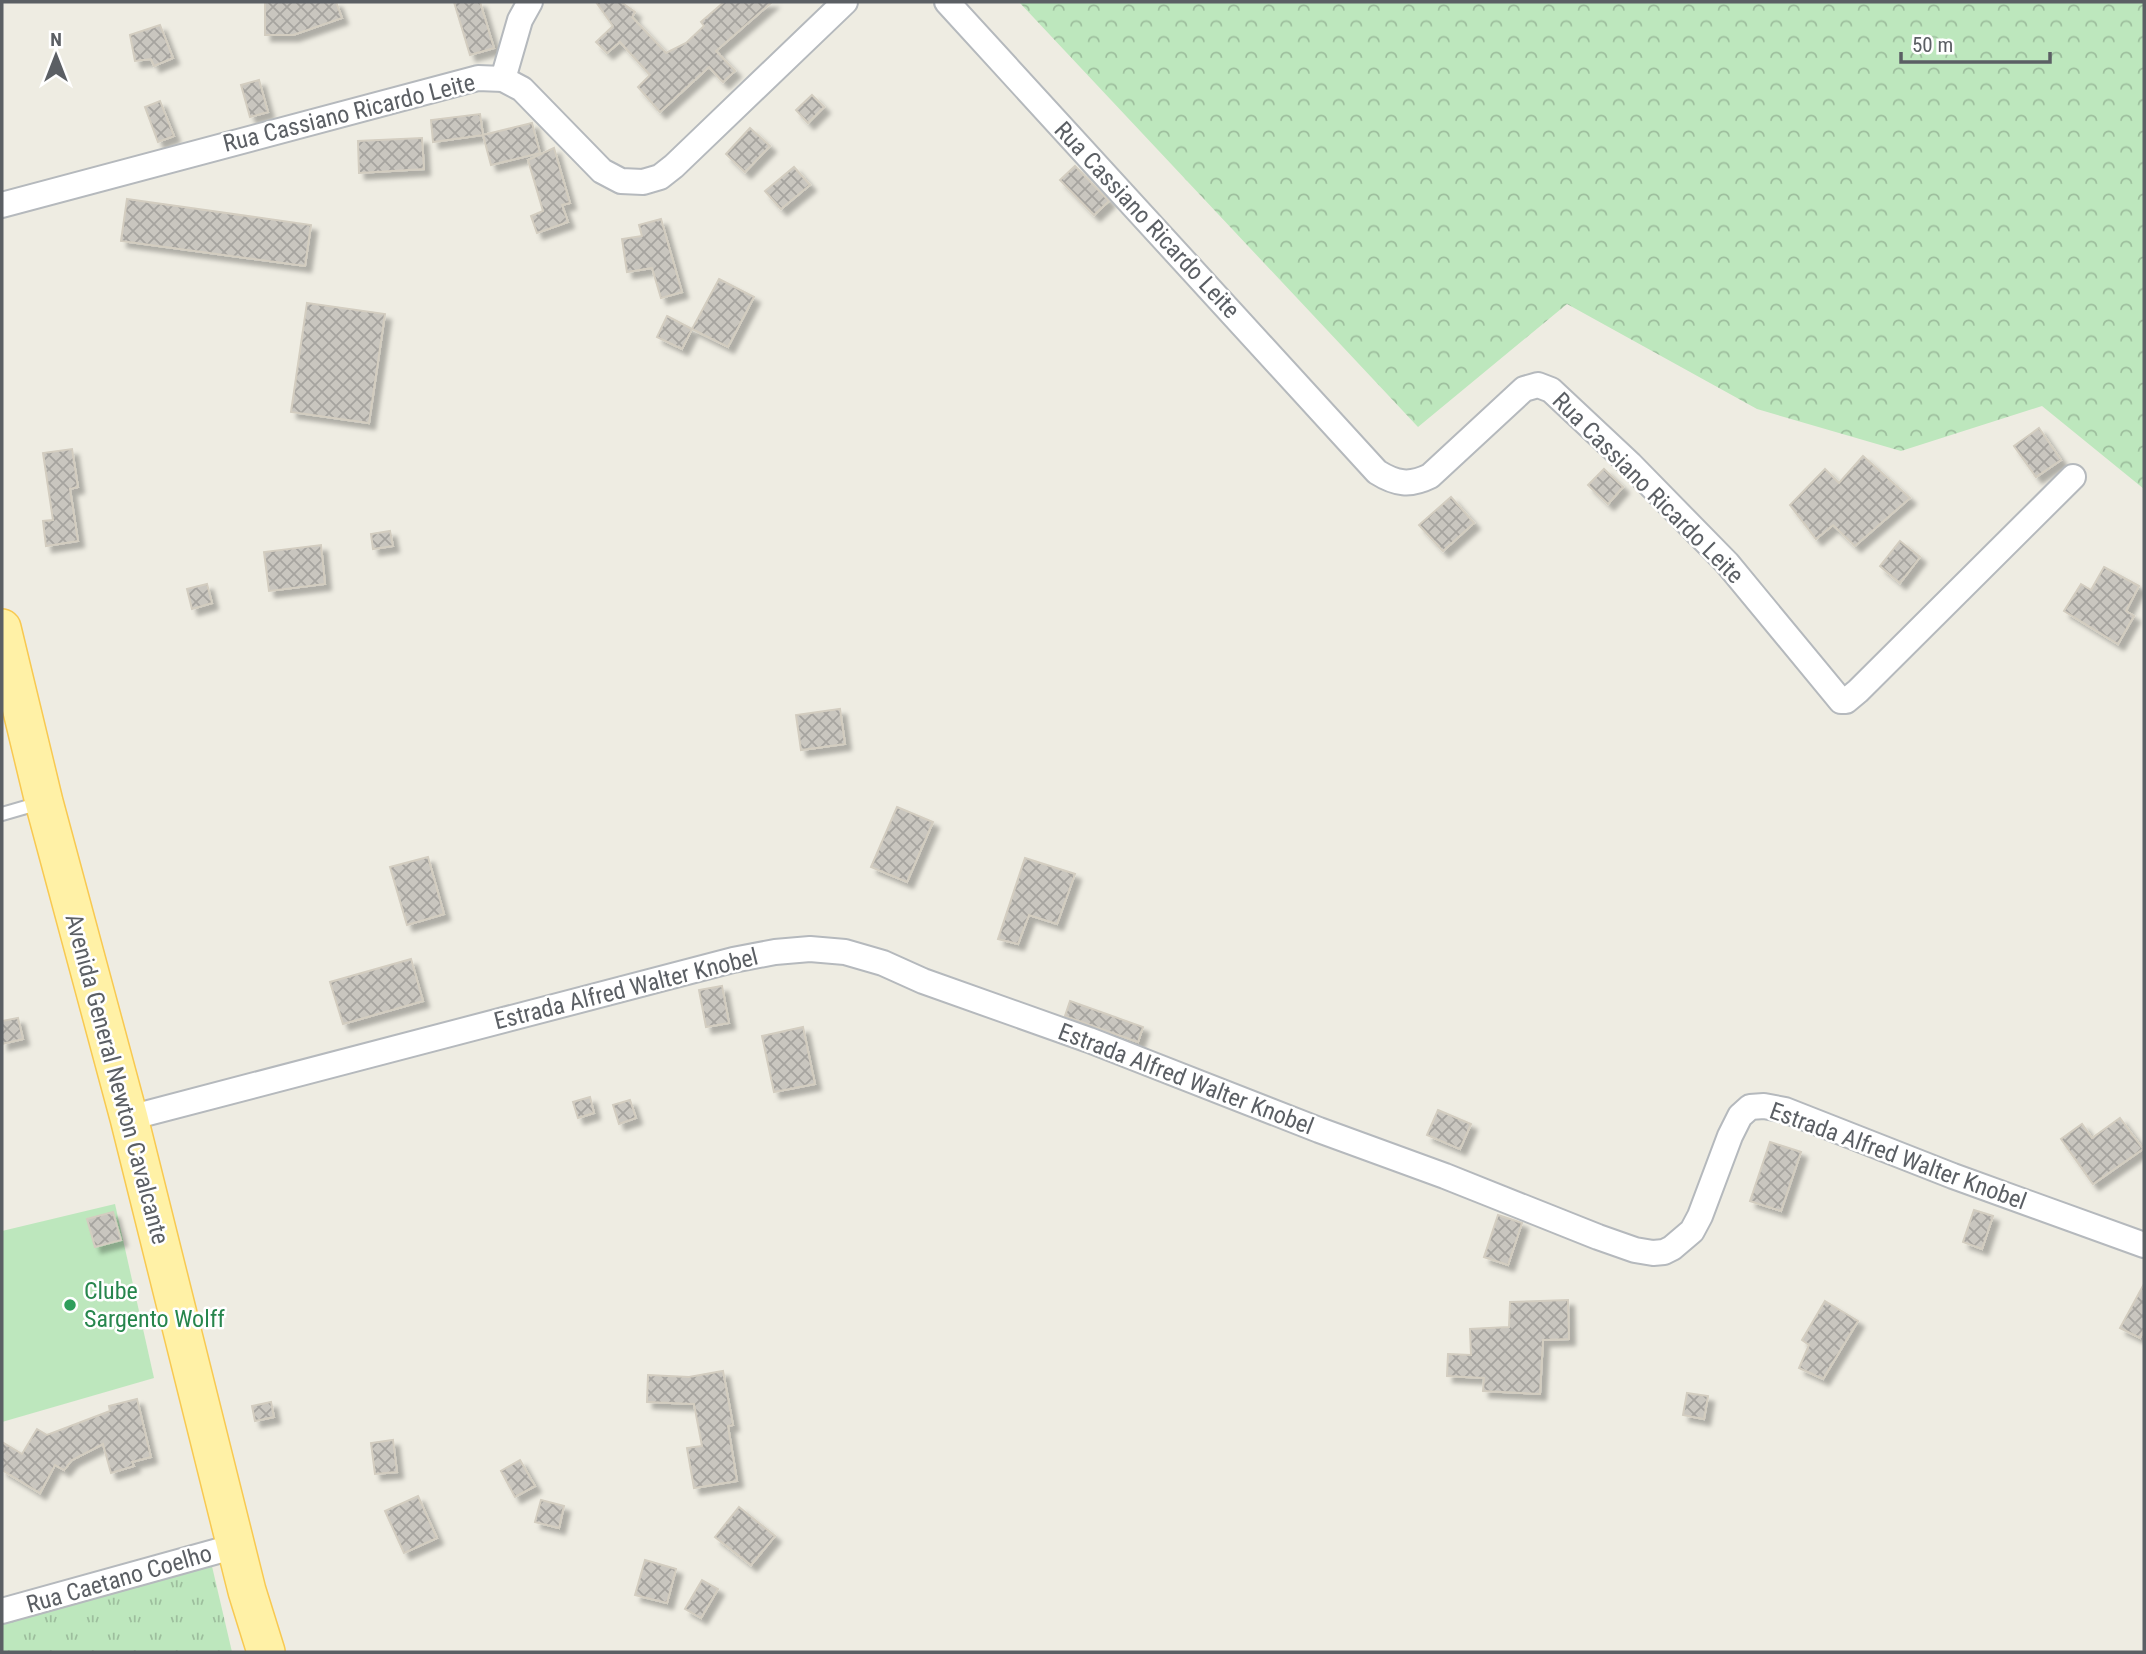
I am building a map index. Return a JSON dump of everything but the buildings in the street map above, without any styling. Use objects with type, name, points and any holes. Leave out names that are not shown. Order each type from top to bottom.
[{"type":"main road","name":"Avenida General Newton Cavalcante","points":[[2,628],[44,803],[128,1118],[236,1546],[266,1652]]},
{"type":"street","name":"Rua Cassiano Ricardo Leite","points":[[2,205],[478,78],[503,79],[522,89],[603,171],[621,181],[643,182],[660,177],[674,166],[845,2]]},
{"type":"street","name":"Rua Cassiano Ricardo Leite","points":[[947,2],[1377,472],[1405,484],[1430,477],[1524,388],[1538,385],[1551,390],[1630,464],[1727,564],[1841,701],[1846,701],[1858,691],[2073,477]]},
{"type":"street","points":[[503,79],[521,8]]},
{"type":"street","name":"Estrada Alfred Walter Knobel","points":[[128,1118],[733,960],[810,949],[845,952],[883,963],[923,981],[1089,1040],[1635,1250],[1664,1252],[1692,1231],[1730,1136],[1741,1116],[1750,1107],[1764,1106],[1785,1110],[1953,1176],[2144,1245]]},
{"type":"street","name":"Rua Caetano Coelho","points":[[2,1611],[236,1546]]},
{"type":"lane","points":[[2,814],[44,803]]},
{"type":"green space","points":[[1019,2],[2144,2],[2144,489],[2042,406],[1901,451],[1757,409],[1567,304],[1418,427]]},
{"type":"green space","name":"Clube Sargento Wolff","points":[[115,1204],[154,1378],[2,1422],[2,1231]]},
{"type":"green space","points":[[211,1562],[232,1652],[2,1652],[2,1618]]},
{"type":"place","name":"Clube Sargento Wolff","points":[[70,1305]]}]
